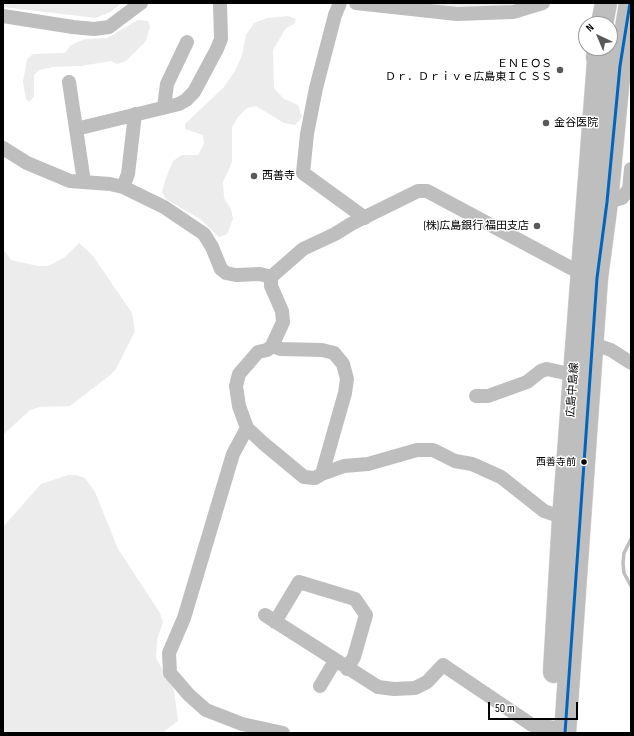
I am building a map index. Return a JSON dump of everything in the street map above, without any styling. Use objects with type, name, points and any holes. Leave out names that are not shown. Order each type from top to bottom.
[{"type":"main road","points":[[604,16],[606,3]]},
{"type":"main road","name":"広島中島線","points":[[589,276],[607,202],[626,57],[630,3]]},
{"type":"main road","name":"広島中島線","points":[[557,731],[589,276],[598,56]]},
{"type":"main road","name":"広島中島線","points":[[571,520],[574,375],[584,341]]},
{"type":"street","points":[[3,16],[94,29],[109,27],[141,3]]},
{"type":"street","points":[[76,129],[179,104],[194,92],[221,39],[220,3]]},
{"type":"street","points":[[340,3],[335,15],[316,88],[307,134],[303,173],[365,218]]},
{"type":"street","points":[[356,3],[457,14],[513,12],[543,3]]},
{"type":"street","points":[[164,107],[167,84],[187,42]]},
{"type":"street","points":[[69,82],[84,182]]},
{"type":"street","points":[[123,187],[128,174],[135,114]]},
{"type":"street","points":[[3,148],[27,162],[70,181],[110,184],[123,187],[164,207],[204,234],[212,247],[221,269],[226,273],[236,275],[260,274],[271,277]]},
{"type":"street","points":[[607,202],[622,198],[629,189],[631,169]]},
{"type":"street","points":[[571,520],[544,511],[501,477],[472,464],[455,461],[433,450],[417,450],[368,464],[344,466],[315,478],[304,477],[247,428],[239,406],[236,386],[239,374],[258,352],[267,350],[272,346],[283,322],[282,311],[271,286],[271,277],[303,249],[418,191],[427,191],[589,276]]},
{"type":"street","points":[[584,341],[611,350],[631,363]]},
{"type":"street","points":[[272,346],[281,350],[328,351],[334,353],[342,364],[347,379],[345,393],[322,474]]},
{"type":"street","points":[[476,396],[488,396],[527,382],[541,371],[547,369],[574,375]]},
{"type":"street","points":[[247,428],[233,454],[184,618],[169,653],[170,673],[189,695],[206,710],[242,724],[283,733]]},
{"type":"street","points":[[347,669],[354,657],[366,615],[355,600],[299,582],[270,618],[347,669],[378,687],[394,689],[415,688],[427,682],[444,665],[532,725],[557,731]]},
{"type":"street","points":[[320,686],[335,661]]},
{"type":"shaded area","points":[[3,3],[122,3],[110,12],[96,18],[3,7]]},
{"type":"shaded area","points":[[398,3],[516,3],[508,6],[473,8]]},
{"type":"shaded area","points":[[288,16],[296,19],[294,24],[286,28],[273,50],[274,88],[284,99],[298,105],[302,117],[295,125],[284,123],[256,106],[247,108],[238,117],[232,127],[232,162],[223,182],[224,198],[231,209],[233,219],[227,234],[219,237],[200,219],[166,199],[162,192],[166,178],[173,161],[182,155],[198,155],[204,144],[203,135],[185,129],[185,124],[224,87],[235,71],[242,55],[246,35],[254,23],[267,18]]},
{"type":"shaded area","points":[[138,20],[148,21],[150,27],[146,41],[126,61],[117,64],[111,61],[81,66],[53,67],[39,70],[34,75],[34,97],[29,102],[26,99],[23,82],[27,59],[33,54],[65,53],[71,45],[85,39],[107,38]]},
{"type":"shaded area","points":[[79,243],[93,256],[132,313],[135,331],[116,369],[109,376],[70,406],[40,407],[30,410],[3,435],[3,249],[11,260],[38,266],[48,266],[65,257]]},
{"type":"shaded area","points":[[68,475],[77,475],[85,478],[95,492],[118,549],[160,613],[163,622],[157,640],[156,658],[174,690],[178,721],[162,733],[3,733],[3,527],[41,484]]},
{"type":"waterway","points":[[631,539],[624,553],[623,563],[624,573],[631,586]]},
{"type":"transit line","points":[[565,733],[597,278],[607,202],[620,66],[630,3]]},
{"type":"place","name":"ＥＮＥＯＳ Ｄｒ．Ｄｒｉｖｅ広島東ＩＣ ＳＳ","points":[[560,70]]},
{"type":"place","name":"金谷医院","points":[[546,123]]},
{"type":"place","name":"西善寺","points":[[254,176]]},
{"type":"place","name":"(株)広島銀行 福田支店","points":[[537,226]]},
{"type":"place","name":"西善寺前","points":[[584,462]]}]
